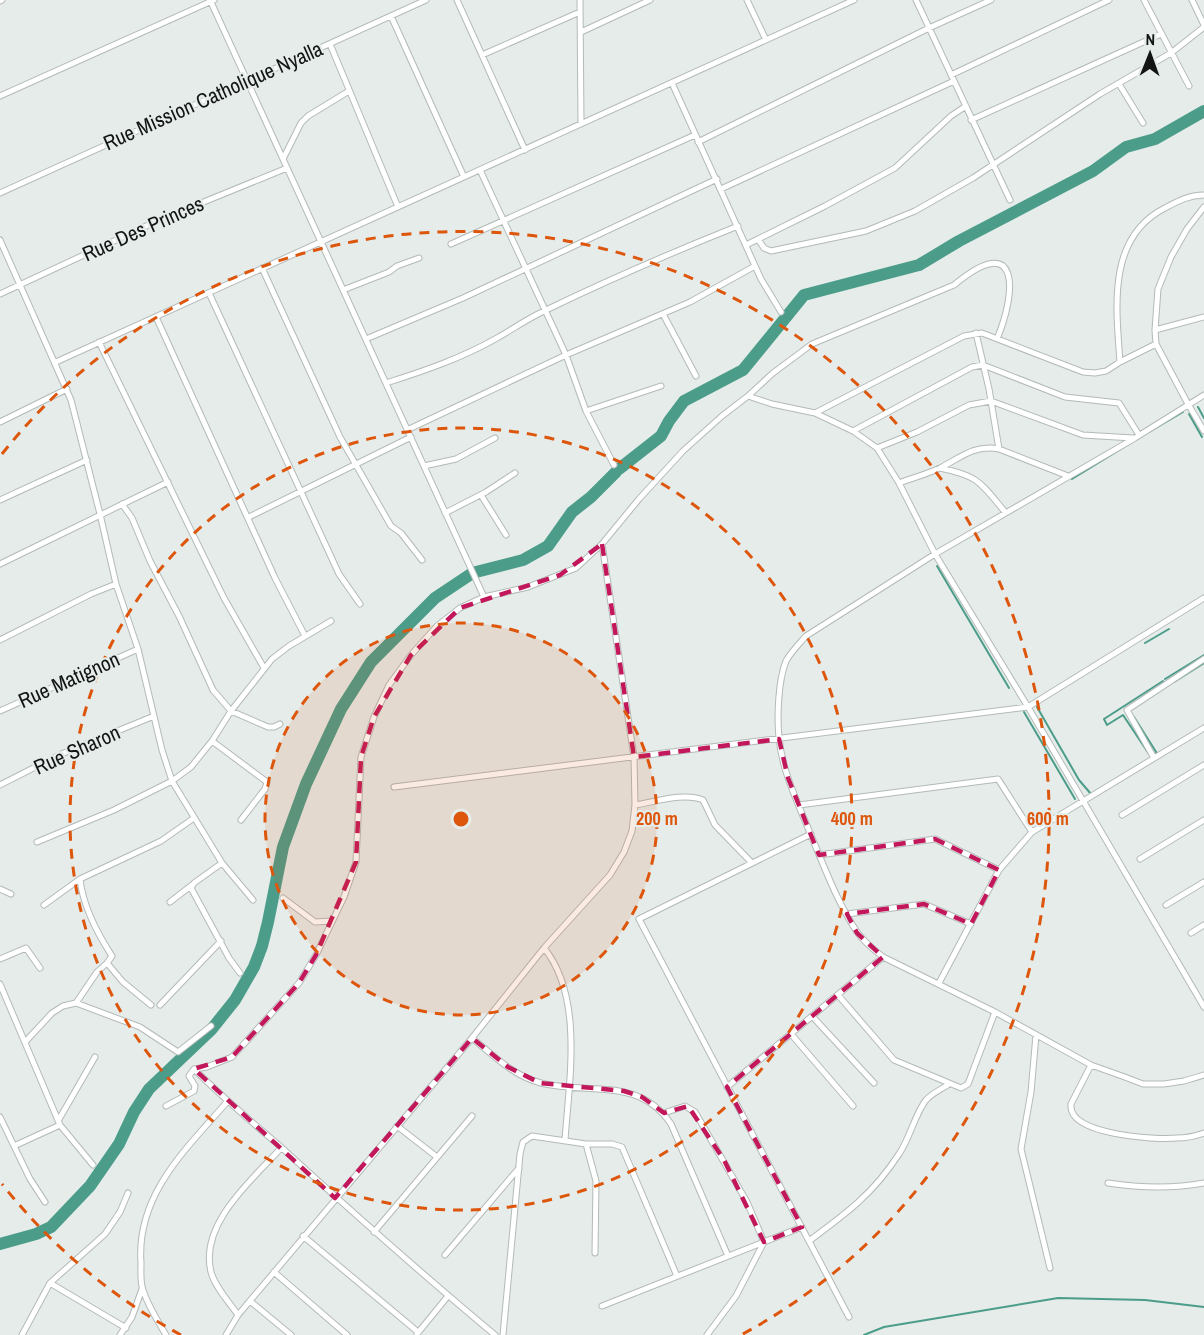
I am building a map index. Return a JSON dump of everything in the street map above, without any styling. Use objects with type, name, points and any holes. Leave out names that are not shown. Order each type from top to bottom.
[{"type":"street","name":"Rue Mission Catholique Nyalla","points":[[0,193],[426,0]]},
{"type":"street","points":[[456,0],[525,150]]},
{"type":"street","points":[[580,0],[581,124]]},
{"type":"street","points":[[581,32],[650,0]]},
{"type":"street","points":[[747,0],[766,40]]},
{"type":"street","points":[[56,362],[854,0]]},
{"type":"street","points":[[916,0],[1010,200]]},
{"type":"street","points":[[698,142],[929,28],[991,0]]},
{"type":"street","points":[[721,189],[953,78],[1109,0]]},
{"type":"street","points":[[1144,0],[1189,86]]},
{"type":"street","points":[[758,239],[764,248],[771,251],[866,231],[915,211],[973,178],[1171,53],[1204,26],[1192,0]]},
{"type":"street","points":[[0,96],[212,1],[484,597]]},
{"type":"street","points":[[482,56],[580,12]]},
{"type":"street","points":[[391,16],[465,177]]},
{"type":"street","points":[[971,120],[1161,34]]},
{"type":"street","points":[[330,44],[398,207]]},
{"type":"street","points":[[672,83],[755,266],[781,312]]},
{"type":"street","points":[[1119,84],[1143,123]]},
{"type":"street","points":[[283,159],[300,123],[350,91]]},
{"type":"street","points":[[746,244],[825,206],[895,168],[966,105]]},
{"type":"street","points":[[451,244],[695,135]]},
{"type":"street","name":"Rue Des Princes","points":[[0,294],[157,221],[287,168]]},
{"type":"street","points":[[480,170],[566,355],[586,411],[614,465]]},
{"type":"street","points":[[366,339],[441,307],[717,179]]},
{"type":"street","points":[[1120,362],[1117,286],[1123,257],[1132,235],[1139,226],[1160,210],[1186,197],[1204,195]]},
{"type":"street","points":[[1204,207],[1182,238],[1158,289],[1155,330],[1156,344],[1204,431]]},
{"type":"street","points":[[386,383],[441,365],[496,339],[523,321],[544,311],[661,257],[738,226]]},
{"type":"street","points":[[0,240],[67,389],[87,460],[116,584],[138,649],[172,781],[222,863],[253,900]]},
{"type":"street","points":[[343,290],[419,258]]},
{"type":"street","points":[[166,1106],[194,1091],[195,1086],[189,1076],[194,1069],[224,1062],[232,1057],[299,983],[316,955],[347,888],[356,862],[361,757],[374,717],[389,685],[411,655],[437,626],[460,608],[484,597],[528,587],[576,568],[602,544],[639,499],[683,452],[773,373],[812,344],[954,285],[970,272],[990,262],[997,262],[1004,267],[1008,275],[1009,297],[1006,316],[997,339]]},
{"type":"street","points":[[407,430],[566,355],[690,302],[755,266]]},
{"type":"street","points":[[262,268],[339,437],[391,526],[401,533],[422,560]]},
{"type":"street","points":[[209,293],[339,574],[360,604]]},
{"type":"street","points":[[663,314],[696,376]]},
{"type":"street","points":[[156,316],[275,578],[305,636]]},
{"type":"street","points":[[1155,330],[1204,317]]},
{"type":"street","points":[[814,412],[964,336],[976,333],[982,333],[1083,372],[1095,373],[1106,371],[1156,344]]},
{"type":"street","points":[[976,333],[999,449]]},
{"type":"street","points":[[99,342],[224,598],[264,668]]},
{"type":"street","points":[[853,431],[972,367],[983,365],[1065,397],[1119,403],[1137,436]]},
{"type":"street","points":[[586,411],[661,386]]},
{"type":"street","points":[[0,422],[67,389]]},
{"type":"street","points":[[1204,395],[935,554],[806,636],[786,662],[780,692],[779,739],[788,778],[819,855],[847,914],[857,933],[883,957],[995,1012],[1091,1065],[1143,1084],[1164,1084],[1204,1075]]},
{"type":"street","points":[[748,396],[772,404],[814,412],[853,431],[877,448],[899,483],[935,554],[1028,707],[1204,1007]]},
{"type":"street","points":[[877,448],[917,432],[969,405],[991,401],[1083,435],[1137,436]]},
{"type":"street","points":[[249,517],[411,437]]},
{"type":"street","points":[[424,466],[456,459],[495,438]]},
{"type":"street","points":[[899,483],[940,468],[978,448],[988,447],[999,449],[1068,476]]},
{"type":"street","points":[[0,500],[87,460]]},
{"type":"street","points":[[940,468],[975,478],[1005,512]]},
{"type":"street","points":[[445,513],[481,495],[515,473]]},
{"type":"street","points":[[0,564],[168,482]]},
{"type":"street","points":[[481,495],[506,535]]},
{"type":"street","points":[[122,504],[132,518],[150,561],[179,616],[213,690],[231,711],[268,727],[274,727],[280,723]]},
{"type":"street","points":[[225,1335],[238,1315],[303,1236],[472,1038],[544,948],[610,874],[624,852],[632,831],[635,804],[634,757],[602,544]]},
{"type":"street","points":[[0,640],[91,594],[116,584]]},
{"type":"street","points":[[394,787],[1028,707],[1204,598]]},
{"type":"street","points":[[37,842],[114,810],[172,781],[191,767],[272,659],[331,621]]},
{"type":"street","name":"Rue Matignon","points":[[0,711],[138,649]]},
{"type":"street","points":[[1154,758],[1127,710],[1204,660]]},
{"type":"street","name":"Rue Sharon","points":[[0,785],[60,755],[154,716]]},
{"type":"street","points":[[939,983],[999,870],[1032,832],[1204,728]]},
{"type":"street","points":[[212,741],[267,782],[265,789],[241,820]]},
{"type":"street","points":[[1122,815],[1204,765]]},
{"type":"street","points":[[799,805],[998,779],[1032,832]]},
{"type":"street","points":[[635,804],[677,798],[697,797],[703,800],[716,825],[752,863]]},
{"type":"street","points":[[44,905],[80,879],[161,842],[194,818]]},
{"type":"street","points":[[1140,859],[1204,820]]},
{"type":"street","points":[[811,834],[639,919],[849,1317]]},
{"type":"street","points":[[819,855],[935,839],[999,870]]},
{"type":"street","points":[[170,902],[222,863]]},
{"type":"street","points":[[76,1003],[111,956],[87,908],[80,879]]},
{"type":"street","points":[[1166,905],[1204,882]]},
{"type":"street","points":[[192,885],[191,888],[229,958],[240,972]]},
{"type":"street","points":[[0,889],[11,894]]},
{"type":"street","points":[[283,898],[315,922],[332,921]]},
{"type":"street","points":[[847,914],[924,904],[971,924]]},
{"type":"street","points":[[1191,933],[1204,925]]},
{"type":"street","points":[[160,1005],[221,941]]},
{"type":"street","points":[[0,959],[26,948],[40,968]]},
{"type":"street","points":[[544,948],[550,954],[562,980],[567,998],[570,1033],[565,1140]]},
{"type":"street","points":[[727,1087],[883,957]]},
{"type":"street","points":[[107,963],[123,982],[151,1005]]},
{"type":"street","points":[[0,984],[59,1123],[93,1165]]},
{"type":"street","points":[[838,995],[894,1060],[962,1088],[968,1084],[995,1012]]},
{"type":"street","points":[[26,1041],[52,1013],[63,1006],[76,1003],[140,1028],[178,1052],[211,1026]]},
{"type":"street","points":[[812,1016],[874,1083]]},
{"type":"street","points":[[790,1034],[853,1106]]},
{"type":"street","points":[[1036,1035],[1031,1092],[1021,1149],[1050,1268]]},
{"type":"street","points":[[472,1038],[508,1067],[540,1083],[624,1091],[642,1096],[664,1113],[671,1124],[728,1256]]},
{"type":"street","points":[[14,1146],[59,1123],[94,1057]]},
{"type":"street","points":[[1091,1065],[1071,1104],[1072,1116],[1080,1122],[1132,1137],[1177,1138],[1204,1133]]},
{"type":"street","points":[[194,1069],[227,1102],[335,1198],[495,1335]]},
{"type":"street","points":[[809,1241],[867,1197],[899,1154],[928,1098],[949,1084]]},
{"type":"street","points":[[166,1335],[142,1289],[140,1252],[142,1229],[147,1210],[171,1165],[227,1102]]},
{"type":"street","points":[[664,1113],[685,1106],[695,1112],[747,1202],[764,1242]]},
{"type":"street","points":[[374,1232],[472,1116]]},
{"type":"street","points":[[0,1117],[30,1179],[45,1202]]},
{"type":"street","points":[[397,1126],[437,1157]]},
{"type":"street","points":[[503,1335],[519,1168],[523,1142],[532,1136],[586,1144],[612,1144],[622,1148],[677,1276]]},
{"type":"street","points":[[586,1144],[596,1181],[595,1253]]},
{"type":"street","points":[[238,1315],[212,1274],[209,1258],[211,1241],[228,1206],[281,1148]]},
{"type":"street","points":[[445,1255],[519,1168]]},
{"type":"street","points":[[1108,1183],[1133,1187],[1204,1183]]},
{"type":"street","points":[[21,1335],[50,1283],[105,1234],[120,1212],[128,1193]]},
{"type":"street","points":[[602,1306],[802,1227]]},
{"type":"street","points":[[303,1236],[417,1334],[448,1296]]},
{"type":"street","points":[[707,1335],[736,1296],[764,1242]]},
{"type":"street","points":[[274,1272],[347,1335]]},
{"type":"street","points":[[50,1283],[126,1328]]},
{"type":"street","points":[[120,1335],[126,1328],[142,1289]]},
{"type":"street","points":[[250,1301],[291,1335]]},
{"type":"street","points":[[483,1335],[488,1329]]},
{"type":"highlighted area","points":[[602,544],[634,757],[779,739],[788,778],[819,855],[935,839],[999,870],[971,924],[924,904],[847,914],[857,933],[883,957],[727,1087],[802,1227],[764,1242],[724,1160],[688,1106],[664,1113],[642,1097],[624,1091],[540,1083],[508,1067],[472,1038],[335,1198],[194,1069],[232,1057],[299,983],[316,955],[356,862],[361,757],[374,717],[411,655],[460,608],[560,575]]},
{"type":"waterway","points":[[619,469],[661,436],[684,401],[743,370],[804,295],[919,265],[959,241],[1093,171],[1126,147],[1155,139],[1204,111]]},
{"type":"waterway","points":[[1198,407],[1204,418]]},
{"type":"waterway","points":[[1149,432],[1183,412]]},
{"type":"waterway","points":[[1189,414],[1202,437]]},
{"type":"waterway","points":[[1072,479],[1129,444]]},
{"type":"waterway","points":[[476,572],[523,560],[548,546],[572,512],[616,472]]},
{"type":"waterway","points":[[937,566],[1009,688]]},
{"type":"waterway","points":[[0,1244],[36,1234],[51,1227],[90,1186],[119,1144],[134,1112],[149,1089],[211,1030],[235,1000],[254,967],[262,946],[283,847],[306,784],[341,709],[371,662],[435,598],[471,574]]},
{"type":"waterway","points":[[1145,643],[1169,629]]},
{"type":"waterway","points":[[1165,679],[1204,655]]},
{"type":"waterway","points":[[1174,682],[1204,663]]},
{"type":"waterway","points":[[1149,754],[1123,715],[1107,725],[1104,719],[1163,681]]},
{"type":"waterway","points":[[1037,707],[1079,780],[1091,794]]},
{"type":"waterway","points":[[1024,712],[1075,799]]},
{"type":"waterway","points":[[1134,717],[1158,755]]},
{"type":"waterway","points":[[864,1335],[884,1327],[1058,1298],[1145,1300],[1204,1307]]}]
